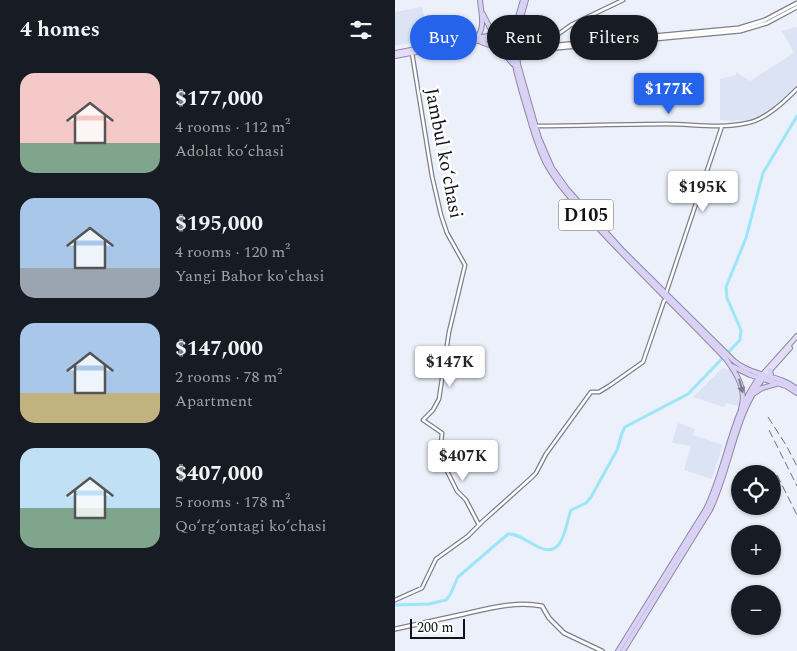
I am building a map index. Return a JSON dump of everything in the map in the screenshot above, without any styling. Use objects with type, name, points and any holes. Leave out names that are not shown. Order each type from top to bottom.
[{"type":"highway","points":[[521,15],[525,0]]},
{"type":"highway","points":[[480,2],[487,23]]},
{"type":"highway","points":[[477,38],[482,29],[480,2]]},
{"type":"highway","name":"D105","points":[[477,40],[499,48],[515,67]]},
{"type":"highway","name":"D105","points":[[515,60],[515,67],[544,160],[565,191],[723,352],[731,365],[762,377]]},
{"type":"highway","name":"D105","points":[[518,60],[545,155],[559,180],[667,298],[723,352]]},
{"type":"highway","name":"D105","points":[[728,358],[762,377]]},
{"type":"highway","points":[[618,651],[706,509],[713,494],[743,399],[741,385],[731,365]]},
{"type":"highway","points":[[770,370],[771,375],[775,379]]},
{"type":"highway","points":[[762,377],[789,383],[797,389]]},
{"type":"highway","points":[[762,377],[781,384],[797,393]]},
{"type":"highway","points":[[623,651],[717,495],[750,398],[762,377]]},
{"type":"highway","points":[[741,409],[762,377]]},
{"type":"highway","points":[[750,398],[766,386],[781,384]]},
{"type":"main road","points":[[560,45],[740,31],[773,20],[797,5]]},
{"type":"main road","points":[[560,48],[688,35]]},
{"type":"main road","points":[[395,55],[410,52]]},
{"type":"main road","points":[[395,55],[410,53]]},
{"type":"main road","points":[[762,377],[797,338]]},
{"type":"main road","points":[[762,377],[797,338]]},
{"type":"main road","points":[[395,629],[498,607],[517,604],[537,605],[542,606],[549,618],[563,633],[602,651]]},
{"type":"street","points":[[560,33],[571,25],[623,0]]},
{"type":"street","name":"Jambul koʻchasi","points":[[413,60],[432,176],[441,215],[447,233],[465,265],[448,341],[439,400],[433,410],[423,420],[441,432],[445,467],[457,491],[470,506],[479,524]]},
{"type":"street","points":[[536,126],[669,124],[711,127],[748,123],[777,107],[797,89]]},
{"type":"street","points":[[666,293],[722,126]]},
{"type":"street","points":[[395,600],[422,588],[434,562],[468,536],[536,473],[546,454],[591,392],[599,392],[643,362],[664,301],[667,298]]},
{"type":"shaded area","points":[[422,7],[424,15],[410,15],[410,43],[395,46],[395,12]]},
{"type":"shaded area","points":[[797,27],[797,87],[758,117],[748,120],[720,120],[720,79],[736,75],[736,72],[750,81],[794,53],[782,31]]},
{"type":"shaded area","points":[[724,368],[728,370],[730,368],[735,377],[739,390],[739,406],[726,403],[724,407],[693,397],[720,370]]},
{"type":"shaded area","points":[[678,423],[695,429],[693,435],[723,445],[712,479],[684,470],[691,446],[672,443]]},
{"type":"waterway","points":[[395,605],[429,604],[446,600],[458,577],[508,534],[521,537],[541,548],[553,549],[559,544],[563,536],[571,510],[586,503],[591,497],[617,450],[625,427],[688,394],[740,340],[741,330],[727,298],[726,287],[746,238],[763,173],[797,116]]},
{"type":"railway","points":[[768,417],[797,466]]},
{"type":"railway","points":[[769,430],[797,486]]},
{"type":"railway","points":[[781,483],[797,515]]}]
